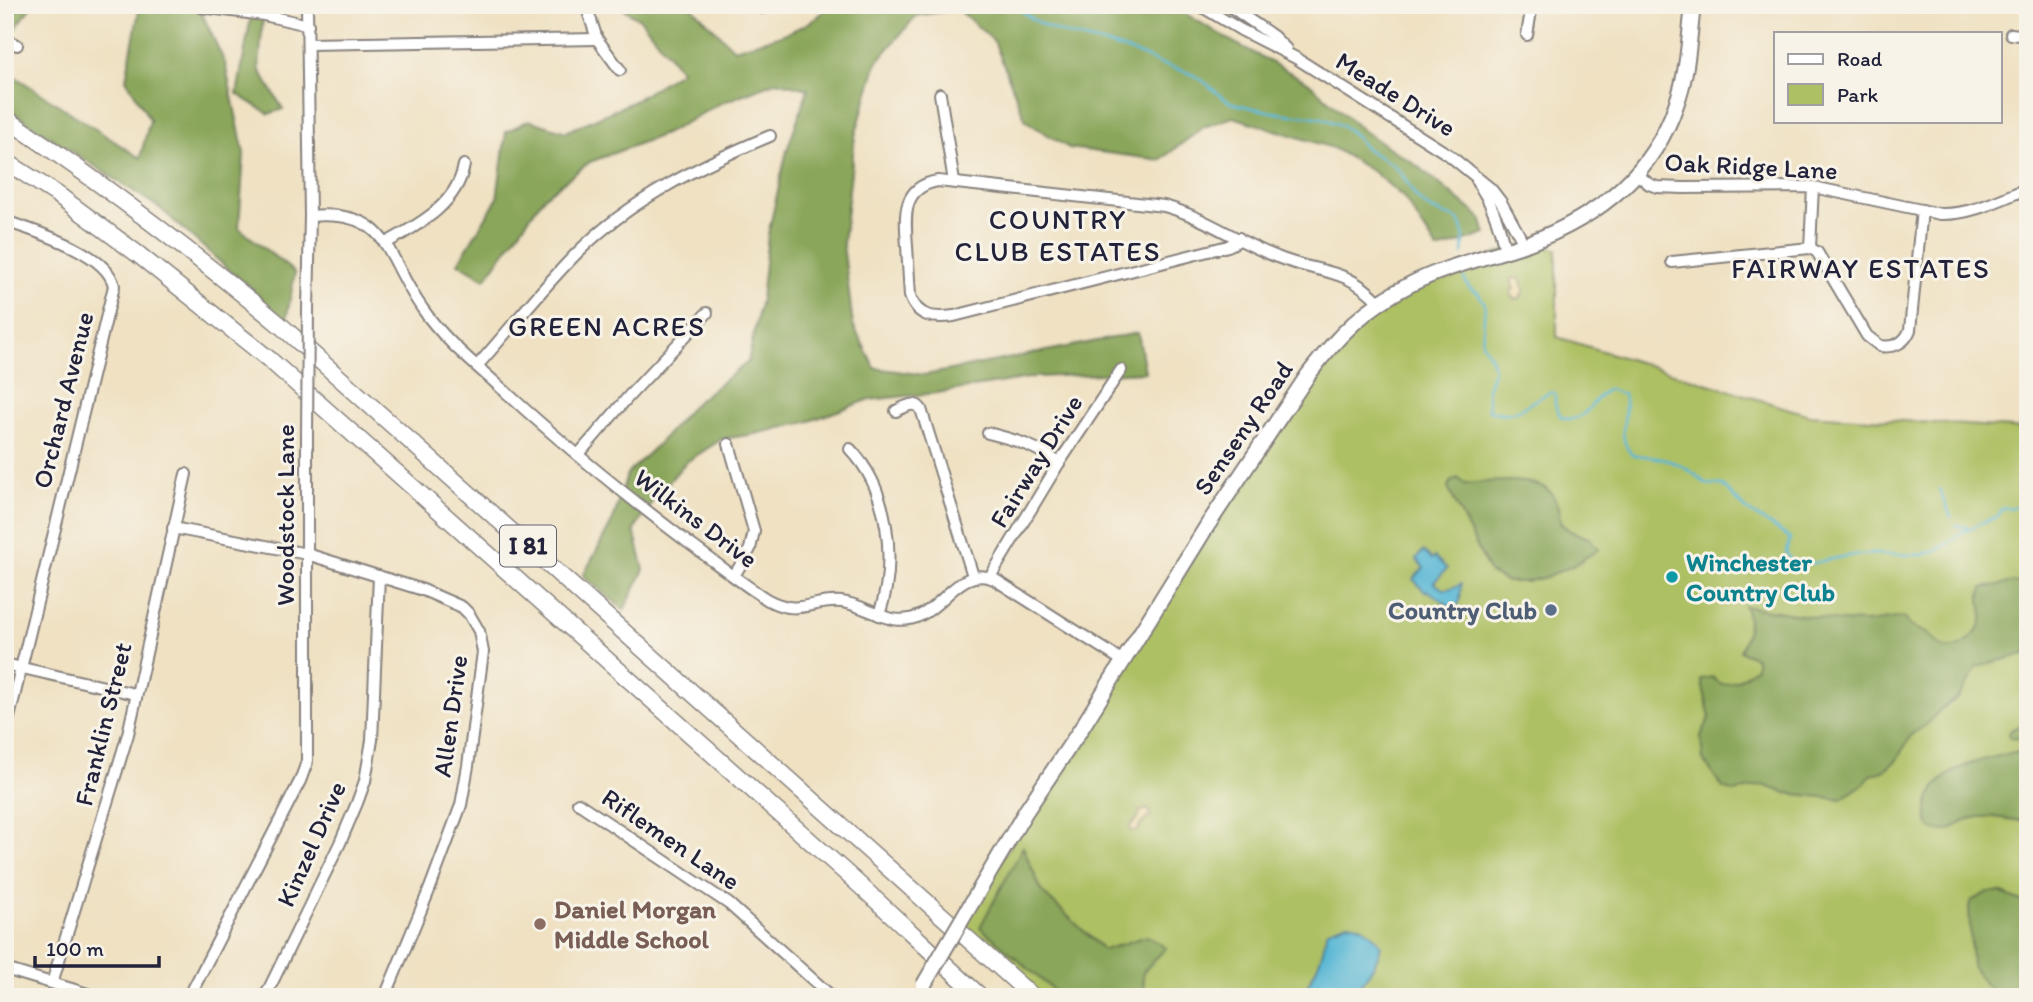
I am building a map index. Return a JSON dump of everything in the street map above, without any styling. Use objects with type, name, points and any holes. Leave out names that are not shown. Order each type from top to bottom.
[{"type":"highway","name":"I 81","points":[[5,118],[148,219],[279,324],[1033,997]]},
{"type":"highway","name":"I 81","points":[[5,161],[58,195],[129,248],[270,359],[835,863],[981,997]]},
{"type":"main road","name":"Senseny Road","points":[[920,991],[1026,811],[1081,729],[1207,526],[1308,374],[1350,325],[1379,302],[1425,278],[1555,232],[1585,217],[1618,193],[1637,174],[1660,141],[1677,104],[1687,61],[1693,5]]},
{"type":"street","name":"Woodstock Lane","points":[[189,997],[300,781],[307,762],[310,216],[307,5]]},
{"type":"street","points":[[586,5],[597,40],[620,70]]},
{"type":"street","name":"Meade Drive","points":[[1199,5],[1296,58],[1438,147],[1482,181],[1501,202],[1524,244]]},
{"type":"street","name":"Meade Drive","points":[[1228,5],[1273,36],[1296,58]]},
{"type":"street","points":[[1527,35],[1532,5]]},
{"type":"street","points":[[201,7],[264,15],[308,25]]},
{"type":"street","points":[[2011,34],[2028,36]]},
{"type":"street","points":[[5,40],[17,45]]},
{"type":"street","points":[[308,44],[597,40]]},
{"type":"street","points":[[940,94],[954,182]]},
{"type":"street","points":[[477,366],[577,253],[618,218],[673,182],[770,136]]},
{"type":"street","points":[[386,243],[422,223],[440,208],[463,175],[464,165]]},
{"type":"street","name":"Meade Drive","points":[[1469,171],[1492,209],[1505,250]]},
{"type":"street","name":"Oak Ridge Lane","points":[[1637,174],[1642,180],[1657,187],[1813,187],[1940,214],[1972,211],[2028,188]]},
{"type":"street","points":[[1239,238],[1228,246],[954,316],[933,318],[920,312],[912,302],[906,211],[912,196],[924,185],[938,181],[1164,206],[1200,218],[1289,262],[1344,276],[1358,283],[1379,302]]},
{"type":"street","points":[[1810,248],[1813,187]]},
{"type":"street","points":[[1672,262],[1810,248],[1817,252],[1867,337],[1880,346],[1893,346],[1903,341],[1910,330],[1922,210]]},
{"type":"street","name":"Wilkins Drive","points":[[310,216],[339,216],[372,228],[386,243],[421,307],[447,339],[578,456],[647,511],[768,600],[786,608],[796,609],[834,602],[845,603],[896,620],[919,616],[961,582],[973,576]]},
{"type":"street","name":"Orchard Avenue","points":[[5,221],[60,242],[92,259],[110,276],[114,286],[5,734]]},
{"type":"street","points":[[578,456],[706,313]]},
{"type":"street","name":"Fairway Drive","points":[[990,577],[1059,463],[1121,370]]},
{"type":"street","points":[[896,411],[911,404],[921,410],[973,576],[990,577],[1124,661]]},
{"type":"street","points":[[988,433],[1042,450],[1059,463]]},
{"type":"street","points":[[729,444],[754,531],[750,549],[734,576]]},
{"type":"street","points":[[850,449],[859,457],[875,487],[888,539],[887,588],[879,615]]},
{"type":"street","name":"Franklin Street","points":[[52,983],[128,734],[186,474]]},
{"type":"street","name":"Allen Drive","points":[[173,528],[307,554],[423,590],[461,607],[480,631],[483,652],[461,805],[385,997]]},
{"type":"street","name":"Kinzel Drive","points":[[265,997],[340,843],[365,781],[372,740],[379,576]]},
{"type":"street","points":[[5,664],[135,694]]},
{"type":"street","name":"Riflemen Lane","points":[[578,803],[729,904],[832,997]]},
{"type":"street","points":[[5,969],[98,997]]},
{"type":"green space","points":[[5,5],[32,5],[5,39]]},
{"type":"green space","points":[[140,5],[198,5],[225,63],[244,153],[239,228],[295,273],[286,321],[161,209],[5,106],[5,70],[140,158],[150,120],[126,79]]},
{"type":"green space","points":[[253,5],[264,5],[259,69],[283,109],[269,114],[237,94]]},
{"type":"green space","points":[[617,5],[690,5],[734,49],[800,27],[812,21],[828,5],[1171,5],[1308,82],[1362,130],[1419,167],[1481,218],[1486,234],[1438,250],[1403,197],[1375,173],[1333,148],[1233,117],[1204,127],[1160,160],[1069,148],[1026,121],[994,41],[958,9],[916,16],[877,62],[855,136],[843,244],[853,325],[875,368],[925,375],[1138,333],[1145,372],[1035,377],[937,393],[868,400],[807,422],[722,439],[685,463],[654,499],[634,530],[644,570],[624,610],[583,576],[613,520],[627,474],[695,403],[748,362],[761,299],[768,235],[787,150],[808,89],[777,81],[719,104],[667,133],[590,162],[545,196],[485,279],[458,263],[497,199],[506,132],[529,120],[566,132],[632,102],[681,71],[641,20]]},
{"type":"green space","name":"Winchester Country Club","points":[[1524,244],[1557,249],[1557,337],[1809,415],[2028,429],[2028,997],[1037,997],[957,929],[1324,353],[1411,284]]},
{"type":"green space","points":[[1458,478],[1465,484],[1511,481],[1544,487],[1555,500],[1561,524],[1572,532],[1589,538],[1599,549],[1572,566],[1546,577],[1526,582],[1507,582],[1490,573],[1448,488],[1450,482]]},
{"type":"green space","points":[[2028,582],[2028,653],[1977,667],[1959,697],[1912,734],[1896,761],[1885,770],[1871,775],[1865,783],[1841,799],[1786,793],[1763,785],[1734,792],[1723,788],[1703,760],[1701,736],[1710,717],[1701,679],[1712,677],[1721,684],[1731,682],[1756,667],[1756,658],[1740,651],[1748,623],[1744,606],[1839,621],[1867,622],[1904,617],[1908,624],[1929,635],[1941,646],[1952,648],[1965,643],[1976,633],[1983,614],[1980,600],[1983,588]]},
{"type":"green space","points":[[2028,721],[2028,739],[2010,738],[2008,735],[2011,730]]},
{"type":"green space","points":[[2028,750],[2028,822],[1980,817],[1969,819],[1944,831],[1931,827],[1927,809],[1932,794],[1940,782],[1952,772],[1982,760]]},
{"type":"green space","points":[[1023,847],[1042,892],[1104,950],[1147,936],[1166,948],[1143,972],[1144,990],[1149,997],[1061,997],[980,927]]},
{"type":"green space","points":[[1988,892],[2000,892],[2028,904],[2028,991],[2008,994],[1996,992],[1986,986],[1972,966],[1969,906],[1971,901]]},
{"type":"sand","points":[[1511,279],[1520,279],[1524,291],[1520,298],[1515,299],[1511,296],[1514,289]]},
{"type":"sand","points":[[1147,809],[1150,816],[1139,826],[1139,830],[1131,831],[1130,826],[1139,817],[1139,812]]},
{"type":"water","points":[[1423,551],[1432,559],[1435,557],[1447,569],[1434,582],[1447,589],[1461,584],[1460,601],[1453,613],[1447,604],[1427,590],[1425,592],[1413,579],[1424,568],[1416,559]]},
{"type":"water","points":[[1348,923],[1363,927],[1381,944],[1369,973],[1348,997],[1301,997],[1314,974],[1326,933]]},
{"type":"waterway","points":[[1016,5],[1027,16],[1054,30],[1130,51],[1193,75],[1232,103],[1272,112],[1320,118],[1343,126],[1363,146],[1398,169],[1422,203],[1459,222],[1464,238],[1463,254]]},
{"type":"waterway","points":[[1464,278],[1485,304],[1482,343],[1494,368],[1487,390],[1489,410],[1508,413],[1552,392],[1555,394],[1555,404],[1561,417],[1570,419],[1583,414],[1609,389],[1624,395],[1623,432],[1632,455],[1672,462],[1689,470],[1706,484],[1722,485],[1747,510],[1790,538],[1786,552],[1793,564],[1802,565],[1873,554],[1922,555],[1941,548],[1963,532],[1998,516],[2002,508],[2028,509]]},
{"type":"waterway","points":[[1939,489],[1951,517]]},
{"type":"waterway","points":[[1956,525],[1969,528]]},
{"type":"place","name":"Winchester Country Club","points":[[1672,577]]},
{"type":"place","name":"Country Club","points":[[1551,610]]},
{"type":"place","name":"Daniel Morgan Middle School","points":[[540,924]]},
{"type":"district","name":"COUNTRY CLUB ESTATES","points":[[1058,235]]},
{"type":"district","name":"FAIRWAY ESTATES","points":[[1861,268]]},
{"type":"district","name":"GREEN ACRES","points":[[607,326]]}]
